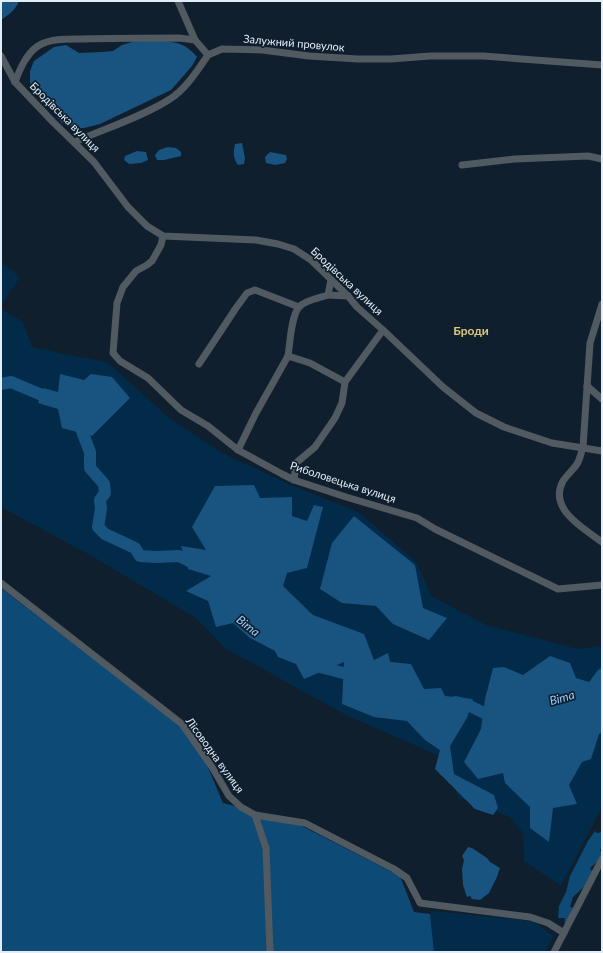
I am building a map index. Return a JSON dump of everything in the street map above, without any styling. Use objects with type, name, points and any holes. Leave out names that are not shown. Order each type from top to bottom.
[{"type":"street","points":[[75,142],[142,114],[171,99],[194,76],[208,55],[195,40],[178,1]]},
{"type":"street","points":[[15,82],[27,57],[38,46],[50,41],[110,38],[179,38],[195,40]]},
{"type":"street","name":"Залужний провулок","points":[[208,55],[222,49],[262,50],[308,56],[358,59],[391,59],[430,56],[483,56],[602,64]]},
{"type":"street","name":"Бродівська вулиця","points":[[1,56],[15,82],[94,162],[128,207],[147,226],[163,236],[256,240],[294,249],[311,260],[348,296],[357,307],[443,387],[476,413],[504,426],[552,443],[602,451]]},
{"type":"street","points":[[462,164],[515,159],[588,156],[602,159]]},
{"type":"street","name":"Риболовецька вулиця","points":[[163,236],[161,245],[152,261],[147,266],[136,271],[123,287],[118,303],[113,353],[120,361],[148,378],[181,410],[208,426],[238,450],[294,480],[417,518],[558,589],[602,586]]},
{"type":"street","points":[[328,295],[331,280]]},
{"type":"street","points":[[199,364],[247,293],[255,290],[298,307]]},
{"type":"street","points":[[238,450],[256,413],[288,356],[293,321],[298,307],[305,302],[328,295],[348,296]]},
{"type":"street","points":[[602,304],[590,343],[583,447],[578,463],[563,481],[559,496],[563,509],[578,525],[602,542]]},
{"type":"street","points":[[294,480],[296,463],[315,447],[335,418],[342,403],[345,382],[383,330]]},
{"type":"street","points":[[288,356],[310,363],[345,382]]},
{"type":"street","points":[[587,386],[602,398]]},
{"type":"street","name":"Лісоводна вулиця","points":[[1,583],[144,696],[182,724],[212,767],[229,796],[241,807],[255,815],[305,823],[394,869],[408,878],[420,903],[530,917],[548,923],[564,933]]},
{"type":"street","points":[[255,815],[266,848],[270,952]]},
{"type":"street","points":[[554,952],[602,859]]},
{"type":"shaded area","points":[[1,262],[20,277],[1,306]]},
{"type":"shaded area","points":[[1,309],[23,322],[32,347],[107,362],[168,417],[224,454],[291,485],[360,513],[417,563],[431,596],[486,625],[578,649],[602,646],[602,807],[561,886],[524,861],[523,833],[510,817],[458,797],[446,759],[344,714],[225,648],[196,618],[90,555],[1,507]]},
{"type":"shaded area","points":[[1,588],[195,737],[223,803],[294,822],[400,876],[414,912],[430,914],[434,952],[1,952]]},
{"type":"shaded area","points":[[595,831],[597,833],[602,832],[602,847],[600,850],[602,854],[597,862],[590,868],[593,873],[585,886],[573,897],[570,907],[574,908],[569,918],[564,923],[565,918],[558,918],[559,906],[566,892],[570,876],[588,841]]},
{"type":"shaded area","points":[[432,911],[533,921],[553,936],[545,952],[434,952],[430,914]]},
{"type":"water","points":[[19,1],[14,10],[1,20],[1,2]]},
{"type":"water","points":[[154,40],[177,43],[187,48],[197,57],[192,66],[171,90],[100,124],[84,128],[75,128],[62,123],[30,83],[30,71],[34,61],[54,47],[66,45],[79,53],[102,52],[113,51],[122,45],[132,42]]},
{"type":"water","points":[[242,143],[245,158],[244,164],[238,165],[234,158],[234,147],[235,144]]},
{"type":"water","points":[[168,147],[176,148],[181,152],[181,156],[157,160],[155,155],[159,150]]},
{"type":"water","points":[[137,151],[146,152],[148,160],[141,163],[129,164],[124,160],[125,156]]},
{"type":"water","points":[[270,152],[286,155],[287,159],[285,163],[275,165],[266,163],[265,157]]},
{"type":"water","points":[[60,374],[84,380],[91,374],[112,377],[130,398],[92,436],[62,428],[58,409],[38,403],[43,388],[58,392]]},
{"type":"water","points":[[254,485],[260,498],[292,497],[292,516],[307,521],[314,505],[323,507],[307,568],[287,573],[283,586],[313,615],[364,634],[374,660],[388,653],[390,662],[411,664],[424,689],[441,688],[445,696],[473,699],[467,718],[450,746],[454,774],[494,795],[498,808],[493,815],[475,809],[435,769],[440,750],[425,740],[407,721],[374,717],[342,704],[344,662],[304,679],[296,664],[278,657],[275,651],[250,638],[233,623],[216,627],[208,601],[186,591],[211,576],[188,569],[181,546],[206,550],[192,527],[215,486]]},
{"type":"water","points":[[354,516],[415,565],[423,608],[447,618],[429,640],[393,624],[376,606],[342,603],[320,589],[332,543]]},
{"type":"water","points":[[550,656],[570,663],[576,678],[589,682],[598,670],[602,668],[602,733],[599,734],[591,759],[582,762],[569,785],[577,804],[553,808],[549,842],[530,828],[530,807],[505,783],[503,773],[478,779],[464,762],[481,729],[485,699],[493,668],[504,667],[523,675]]},
{"type":"water","points":[[468,847],[472,848],[500,868],[489,893],[480,900],[472,899],[470,896],[467,897],[463,885],[462,869],[464,860],[462,856]]},
{"type":"waterway","name":"Віта","points":[[1,384],[11,382],[56,401]]},
{"type":"waterway","name":"Віта","points":[[75,421],[80,426],[90,452],[90,468],[104,484],[105,493],[100,500],[101,509],[98,527],[105,534],[135,548],[140,556],[179,556],[193,563],[199,561]]},
{"type":"waterway","name":"Віта","points":[[312,665],[359,677]]},
{"type":"waterway","name":"Віта","points":[[456,702],[468,705],[492,717],[498,716]]},
{"type":"district","name":"Броди","points":[[471,331]]}]
